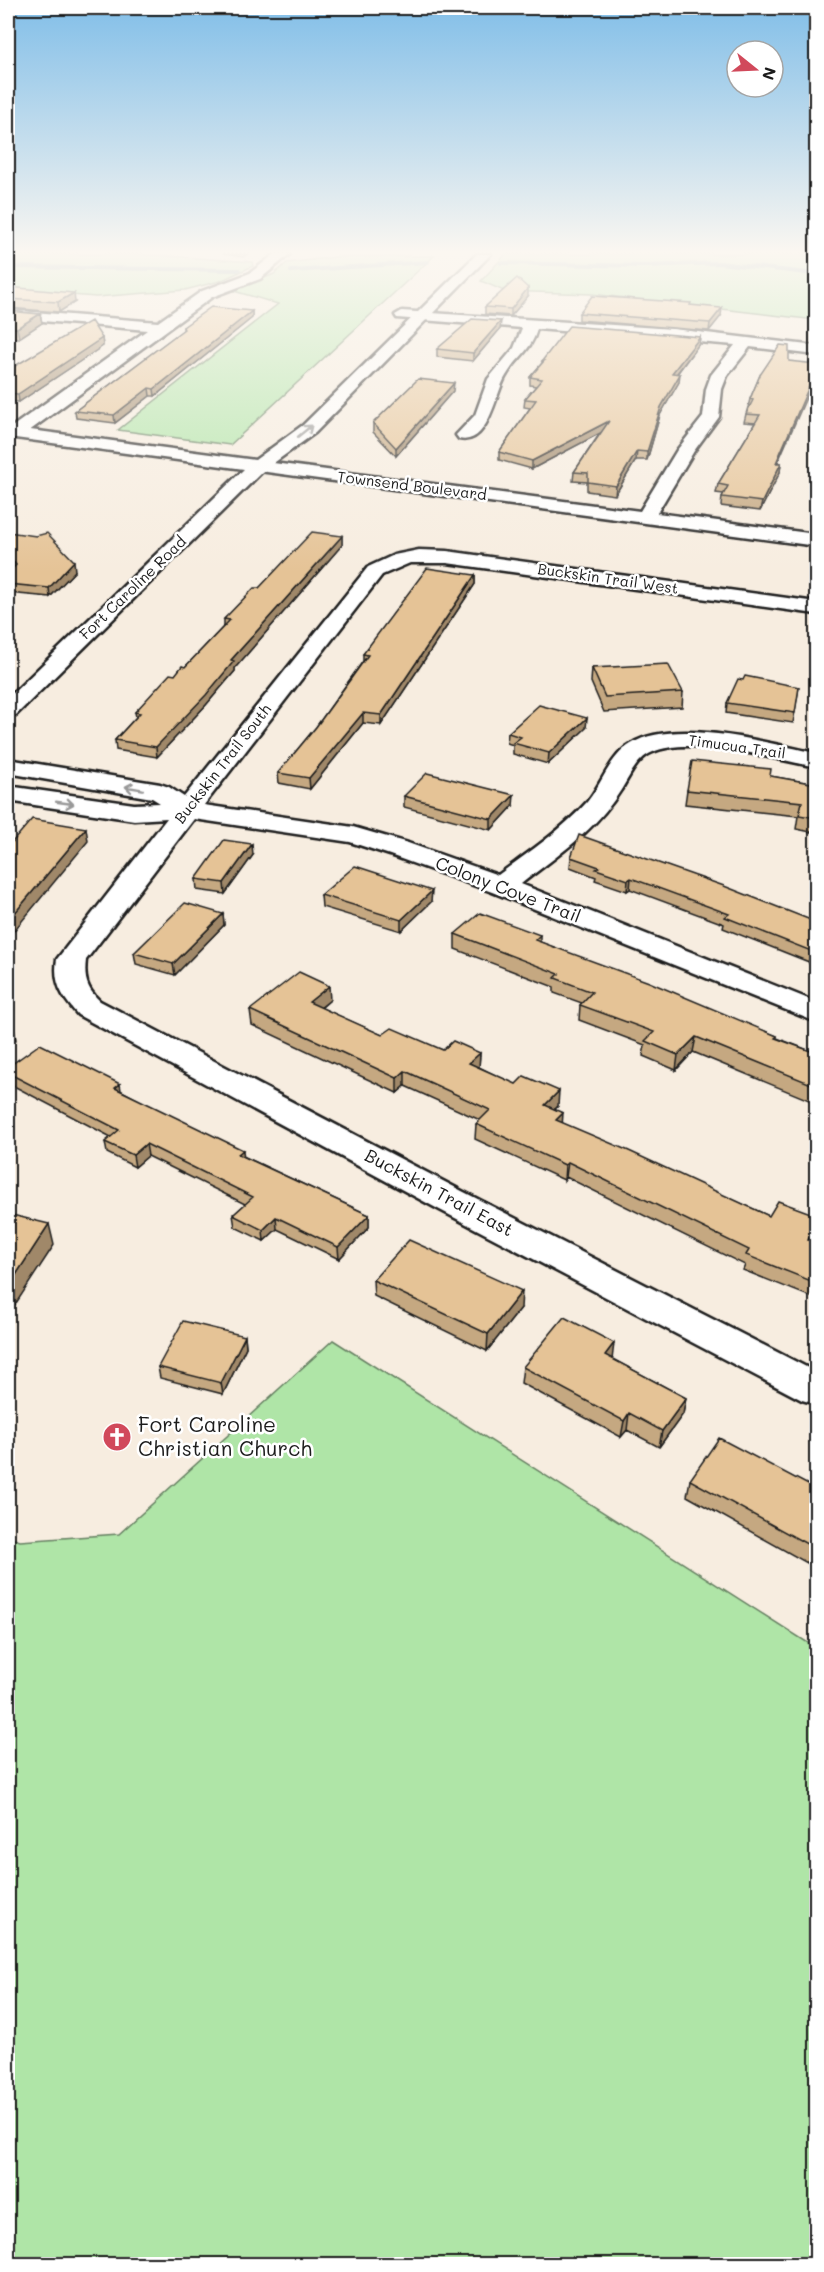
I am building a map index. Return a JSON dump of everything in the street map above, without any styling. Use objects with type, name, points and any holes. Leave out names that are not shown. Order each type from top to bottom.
[{"type":"street","points":[[11,432],[114,360]]},
{"type":"street","name":"Fort Caroline Road","points":[[8,710],[258,466],[309,429],[379,360]]},
{"type":"street","points":[[465,435],[488,408],[495,381],[512,360]]},
{"type":"street","points":[[646,516],[686,450],[711,417],[714,389],[719,375],[731,360]]},
{"type":"street","name":"Fort Caroline Road","points":[[258,466],[282,427]]},
{"type":"street","name":"Townsend Boulevard","points":[[11,432],[816,540]]},
{"type":"street","name":"Buckskin Trail West","points":[[399,558],[419,555],[447,557],[816,608]]},
{"type":"street","name":"Buckskin Trail South","points":[[71,985],[69,976],[72,959],[375,571],[399,558]]},
{"type":"street","name":"Timucua Trail","points":[[502,886],[580,823],[602,799],[633,752],[644,746],[681,739],[710,741],[816,760]]},
{"type":"street","name":"Colony Cove Trail","points":[[8,766],[160,792],[187,810]]},
{"type":"street","name":"Colony Cove Trail","points":[[8,794],[134,812],[187,810],[354,836],[399,849],[502,886],[816,1013]]},
{"type":"street","name":"Buckskin Trail East","points":[[71,985],[76,995],[89,1008],[450,1200],[816,1389]]},
{"type":"green space","points":[[207,360],[322,360],[230,445],[118,430]]},
{"type":"green space","points":[[333,1340],[816,1648],[816,2264],[8,2264],[8,1537],[20,1541],[119,1534]]},
{"type":"building","points":[[25,360],[69,360],[18,394],[8,393],[8,370]]},
{"type":"building","points":[[143,360],[190,360],[154,389],[149,388],[114,415],[75,411]]},
{"type":"building","points":[[682,360],[672,373],[680,374],[661,407],[647,452],[637,451],[616,486],[588,482],[588,473],[574,472],[609,421],[532,461],[499,452],[536,400],[525,399],[542,379],[530,377],[544,361],[542,361]]},
{"type":"building","points":[[770,360],[816,364],[816,370],[776,463],[781,463],[762,502],[722,497],[728,486],[718,484],[760,415],[746,414],[753,400],[750,399],[760,375]]},
{"type":"building","points":[[418,379],[454,383],[396,448],[373,423]]},
{"type":"building","points":[[8,532],[36,536],[47,533],[74,561],[49,588],[8,584],[8,573],[16,565],[8,556]]},
{"type":"building","points":[[312,532],[342,536],[231,660],[234,661],[206,695],[156,747],[115,740],[140,713],[135,712],[170,674],[175,675],[182,666],[185,667],[230,620],[224,619],[254,588],[259,588]]},
{"type":"building","points":[[427,568],[475,575],[381,715],[363,713],[309,778],[278,773],[316,727],[368,655],[363,654]]},
{"type":"building","points":[[668,664],[683,692],[605,697],[592,668]]},
{"type":"building","points":[[745,676],[799,687],[795,713],[727,703],[738,679],[743,680]]},
{"type":"building","points":[[539,705],[587,718],[549,753],[513,743],[521,737],[508,733]]},
{"type":"building","points":[[692,761],[771,769],[770,776],[816,784],[816,818],[799,815],[802,802],[687,790]]},
{"type":"building","points":[[427,773],[514,795],[491,819],[404,796]]},
{"type":"building","points":[[32,819],[86,828],[8,921],[8,847]]},
{"type":"building","points":[[579,835],[724,886],[816,922],[816,948],[811,951],[725,917],[729,914],[631,878],[628,880],[596,869],[599,867],[571,857]]},
{"type":"building","points":[[224,840],[252,844],[224,883],[196,879]]},
{"type":"building","points":[[355,866],[432,891],[401,920],[321,895]]},
{"type":"building","points":[[185,903],[223,914],[173,964],[134,953]]},
{"type":"building","points":[[480,913],[540,935],[535,940],[649,982],[777,1036],[775,1038],[816,1053],[816,1086],[696,1037],[678,1055],[645,1041],[654,1032],[580,1005],[592,992],[555,978],[559,974],[455,934]]},
{"type":"building","points":[[299,972],[329,986],[309,1002],[382,1035],[392,1028],[443,1050],[453,1041],[480,1053],[469,1063],[516,1084],[524,1076],[559,1091],[545,1105],[563,1113],[556,1120],[769,1216],[778,1201],[816,1215],[816,1224],[808,1240],[816,1243],[816,1283],[746,1255],[749,1250],[568,1162],[565,1165],[476,1124],[490,1110],[405,1071],[397,1078],[250,1010]]},
{"type":"building","points":[[40,1044],[120,1084],[115,1088],[243,1150],[238,1154],[369,1215],[338,1247],[276,1217],[263,1230],[233,1215],[253,1197],[146,1144],[133,1155],[105,1142],[119,1130],[8,1073],[8,1067]]},
{"type":"building","points":[[8,1214],[49,1224],[8,1287]]},
{"type":"building","points":[[409,1240],[522,1291],[488,1334],[373,1280]]},
{"type":"building","points":[[564,1317],[614,1343],[605,1355],[686,1398],[662,1431],[629,1413],[624,1421],[523,1367]]},
{"type":"building","points":[[183,1321],[245,1336],[221,1383],[158,1367]]},
{"type":"building","points":[[719,1438],[816,1489],[816,1549],[690,1480]]},
{"type":"place","name":"Fort Caroline Christian Church","points":[[117,1437]]}]
